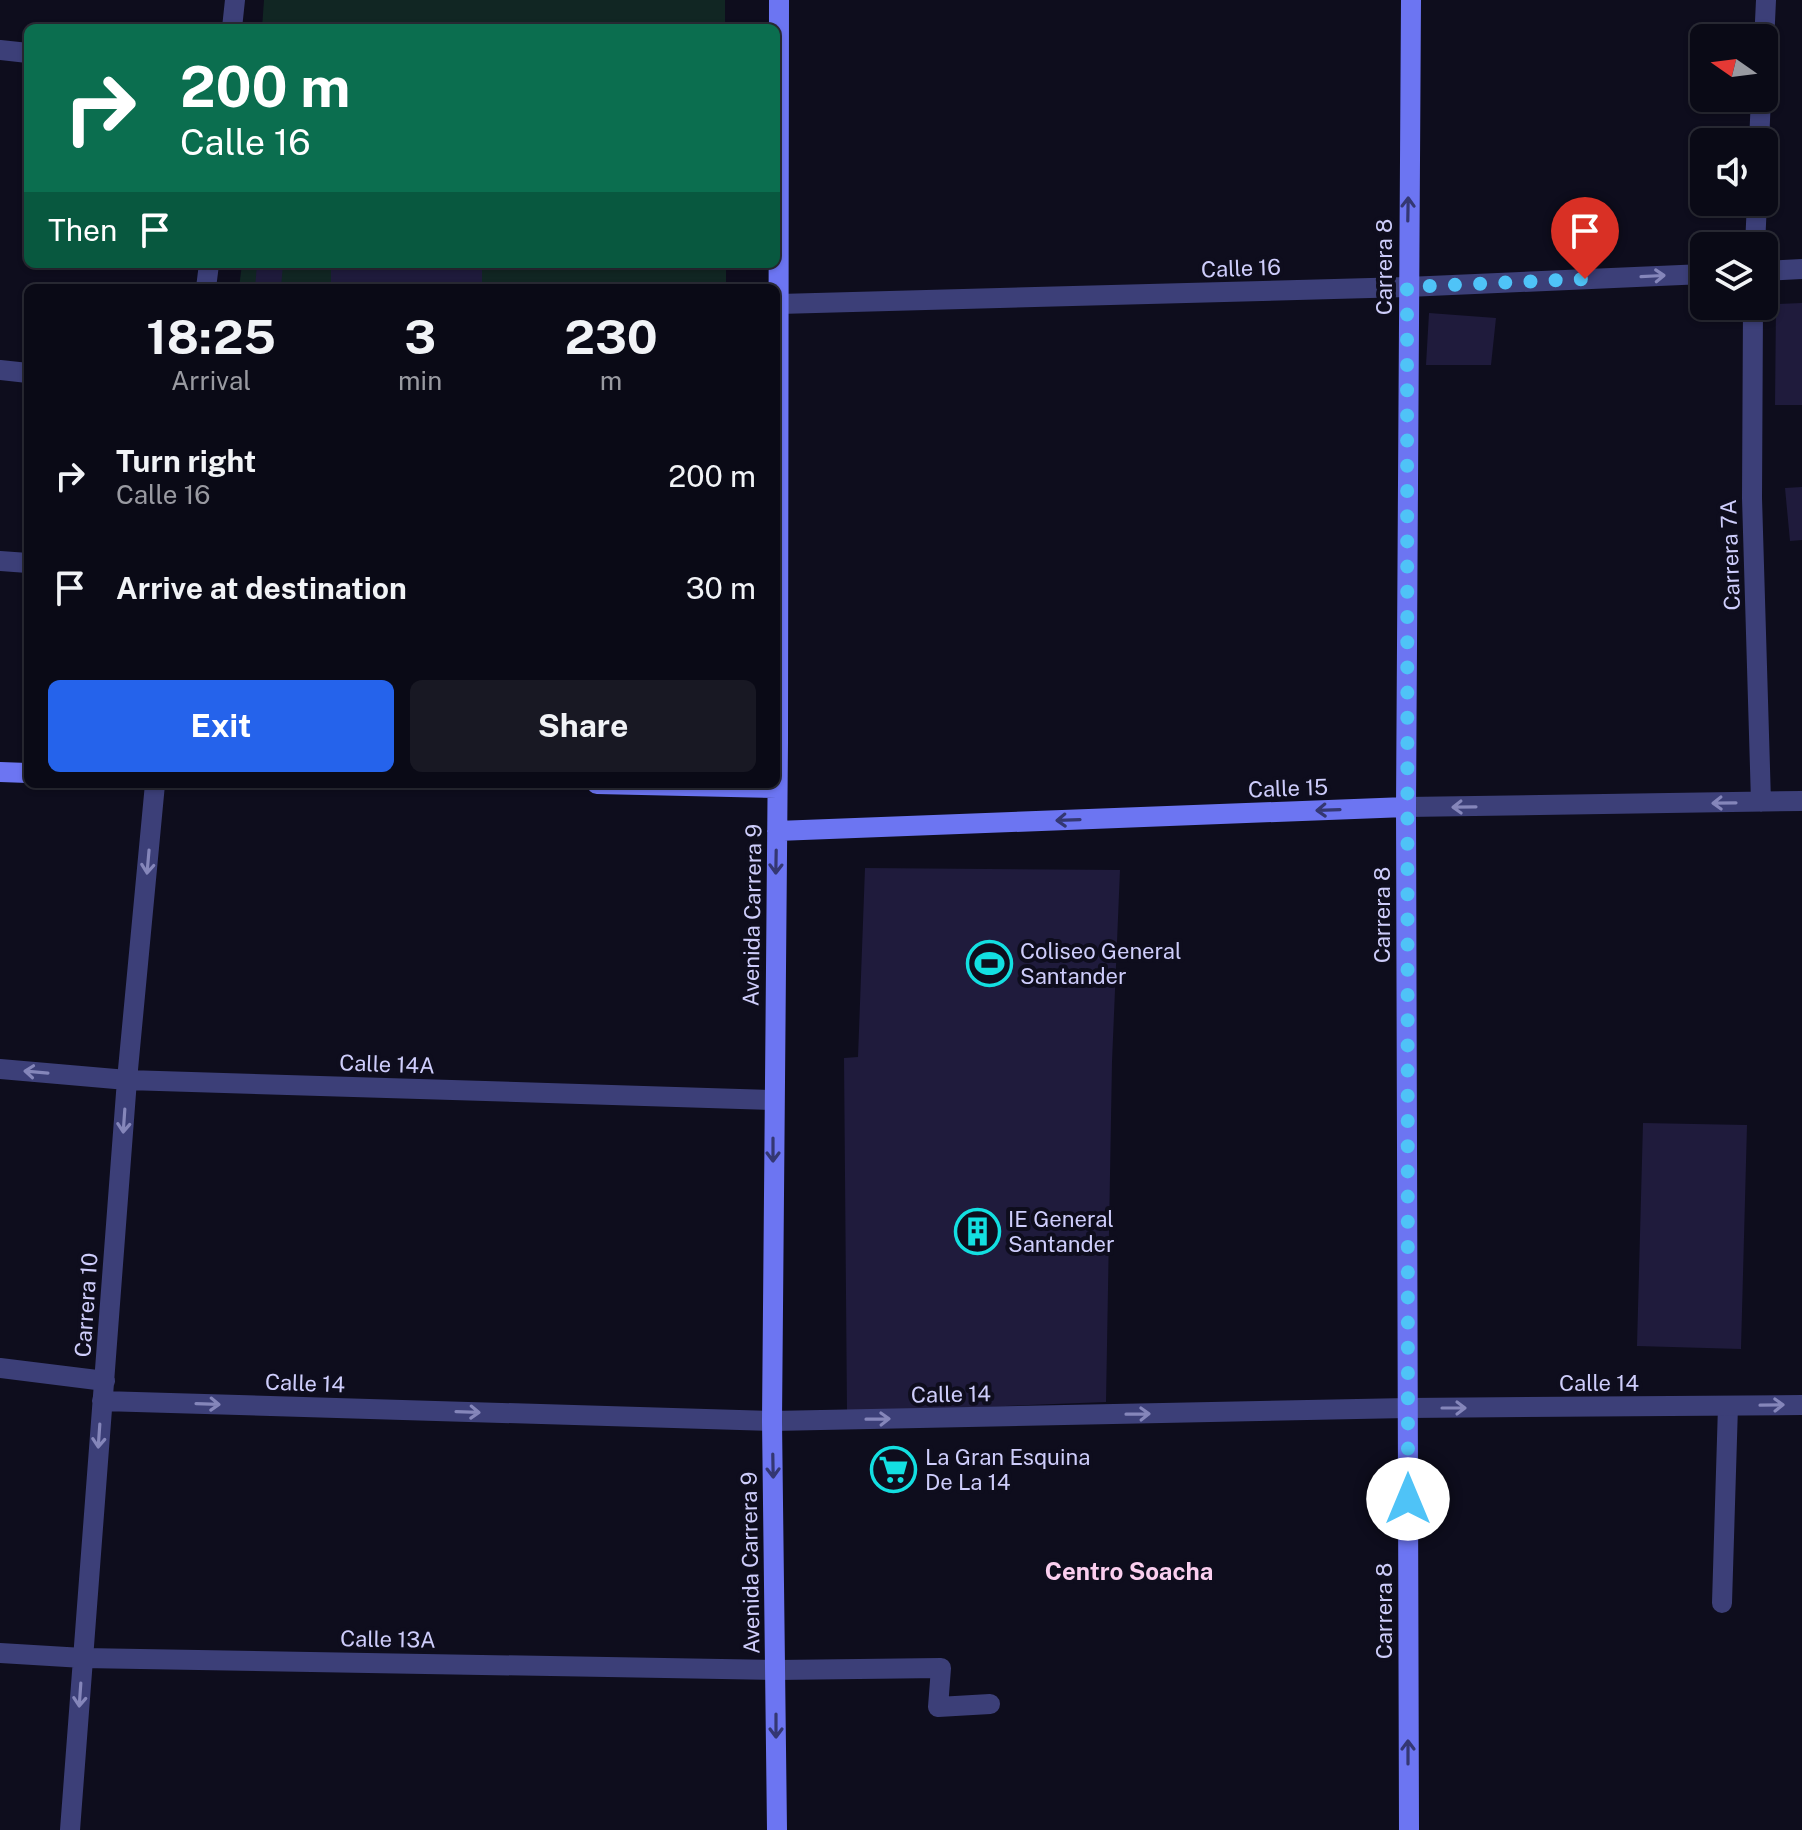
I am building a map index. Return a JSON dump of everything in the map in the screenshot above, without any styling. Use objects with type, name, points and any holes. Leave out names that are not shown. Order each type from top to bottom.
[{"type":"main road","name":"Avenida Carrera 9","points":[[779,0],[779,24]]},
{"type":"main road","name":"Carrera 8","points":[[1409,1830],[1406,807],[1411,0]]},
{"type":"main road","points":[[0,772],[24,773]]},
{"type":"main road","name":"Avenida Carrera 9","points":[[777,788],[772,1421],[777,1830]]},
{"type":"main road","name":"Calle 15","points":[[777,831],[1406,807]]},
{"type":"street","points":[[232,24],[235,0]]},
{"type":"street","points":[[1765,24],[1766,0]]},
{"type":"street","points":[[0,50],[24,53]]},
{"type":"street","points":[[1778,270],[1802,269]]},
{"type":"street","name":"Calle 16","points":[[780,304],[1407,287],[1690,275]]},
{"type":"street","name":"Carrera 7A","points":[[1753,320],[1752,498],[1761,802]]},
{"type":"street","points":[[0,370],[24,373]]},
{"type":"street","points":[[0,561],[24,563]]},
{"type":"street","name":"Carrera 10","points":[[70,1830],[127,1080],[155,788]]},
{"type":"street","name":"Calle 15","points":[[1406,807],[1802,801]]},
{"type":"street","name":"Calle 14A","points":[[0,1069],[127,1080],[773,1100]]},
{"type":"street","name":"Calle 14","points":[[0,1368],[103,1391],[772,1421],[1407,1408],[1802,1405]]},
{"type":"street","points":[[1722,1603],[1728,1406]]},
{"type":"street","name":"Calle 13A","points":[[0,1653],[83,1658],[776,1670],[941,1668],[938,1707],[990,1704]]},
{"type":"green space","points":[[264,0],[725,0],[725,24],[262,24]]},
{"type":"green space","points":[[242,268],[726,268],[726,284],[240,284]]},
{"type":"building","points":[[257,268],[283,268],[281,284],[255,284]]},
{"type":"building","points":[[331,268],[482,268],[482,284],[331,284]]},
{"type":"building","points":[[1802,303],[1802,405],[1775,405],[1778,304]]},
{"type":"building","points":[[1429,313],[1496,318],[1491,365],[1426,365]]},
{"type":"building","points":[[1802,487],[1802,540],[1790,541],[1785,488]]},
{"type":"building","name":"IE General Santander","points":[[865,868],[1120,870],[1112,1062],[1106,1402],[847,1412],[844,1058],[858,1057]]},
{"type":"building","points":[[1643,1123],[1747,1125],[1741,1349],[1637,1346]]},
{"type":"place","name":"Coliseo General Santander","points":[[989,964]]},
{"type":"place","name":"IE General Santander","points":[[977,1232]]},
{"type":"place","name":"La Gran Esquina De La 14","points":[[894,1470]]},
{"type":"district","name":"Centro Soacha","points":[[1129,1572]]},
{"type":"route","points":[[1408,1499],[1407,287],[1585,279]]}]
